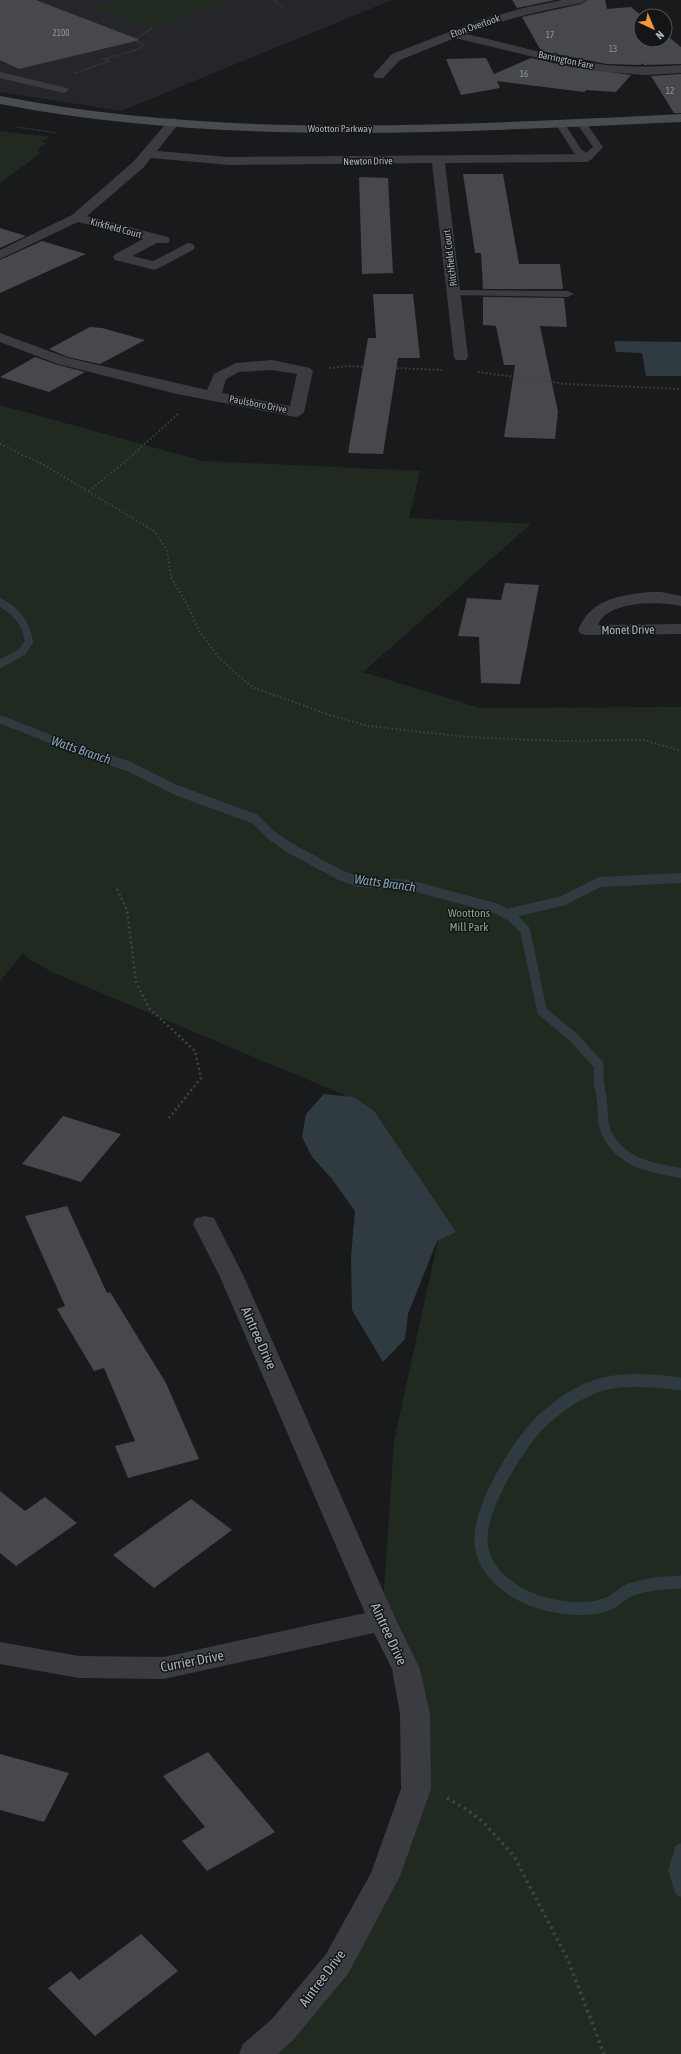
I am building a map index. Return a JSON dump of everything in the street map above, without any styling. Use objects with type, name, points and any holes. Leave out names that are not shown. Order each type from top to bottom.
[{"type":"main road","name":"Wootton Parkway","points":[[0,100],[96,114],[174,122],[270,128],[451,128],[681,118]]},
{"type":"street","name":"Eton Overlook","points":[[380,74],[396,57],[487,21],[527,10],[581,0]]},
{"type":"street","name":"Barrington Fare","points":[[453,34],[572,62],[606,68],[645,71],[681,69]]},
{"type":"street","points":[[0,255],[77,218],[109,192],[148,154],[174,122]]},
{"type":"street","name":"Newton Drive","points":[[148,154],[229,161],[588,158]]},
{"type":"street","name":"Ritchfield Court","points":[[438,160],[461,357]]},
{"type":"street","name":"Kirkfield Court","points":[[77,218],[155,238]]},
{"type":"street","name":"Paulsboro Drive","points":[[0,337],[63,361],[207,395],[296,412],[305,371],[272,365],[236,368],[219,377],[207,395]]},
{"type":"street","name":"Monet Drive","points":[[681,601],[640,598],[614,604],[593,616],[587,630],[681,629]]},
{"type":"street","name":"Aintree Drive","points":[[205,1224],[232,1277],[382,1620],[406,1669],[415,1714],[416,1789],[385,1876],[337,1964],[283,2029],[255,2054]]},
{"type":"street","name":"Currier Drive","points":[[0,1653],[79,1667],[164,1668],[382,1620]]},
{"type":"lane","points":[[0,75],[64,90]]},
{"type":"lane","points":[[560,123],[577,151],[588,158],[598,147],[581,122]]},
{"type":"lane","points":[[454,293],[568,294]]},
{"type":"path","points":[[274,0],[283,7]]},
{"type":"path","points":[[70,75],[109,61],[104,59],[136,50],[144,44],[136,41],[136,39],[152,28]]},
{"type":"path","points":[[305,371],[347,366],[448,370]]},
{"type":"path","points":[[471,371],[567,384],[681,389]]},
{"type":"path","points":[[89,491],[207,395]]},
{"type":"path","points":[[0,444],[44,465],[154,531],[167,550],[170,577],[188,606],[200,631],[220,659],[252,687],[327,714],[361,724],[412,732],[467,737],[551,740],[644,740],[681,751]]},
{"type":"path","points":[[117,889],[127,910],[136,982],[149,1008],[195,1051],[201,1078],[169,1118]]},
{"type":"path","points":[[416,1789],[462,1804],[505,1844],[514,1856],[568,1960],[604,2054]]},
{"type":"shaded area","points":[[0,0],[392,0],[121,111],[0,92]]},
{"type":"shaded area","points":[[614,341],[681,342],[681,376],[646,376],[642,353],[616,352]]},
{"type":"shaded area","points":[[324,1094],[354,1097],[374,1111],[456,1232],[437,1241],[408,1314],[405,1339],[383,1362],[352,1310],[351,1257],[355,1211],[332,1179],[312,1157],[302,1137],[306,1114]]},
{"type":"green space","points":[[116,0],[228,0],[152,28],[91,9]]},
{"type":"green space","points":[[0,131],[50,137],[41,142],[47,143],[38,149],[40,154],[0,183]]},
{"type":"green space","name":"Woottons Mill Park","points":[[0,405],[203,461],[420,471],[409,518],[531,524],[363,672],[480,708],[681,707],[681,2054],[255,2054],[385,1876],[415,1714],[382,1620],[394,1441],[442,1222],[363,1103],[54,973],[30,960],[23,953],[0,981]]},
{"type":"building","points":[[0,0],[36,0],[140,40],[19,69],[0,60]]},
{"type":"building","points":[[512,0],[555,0],[517,8]]},
{"type":"building","points":[[588,0],[605,0],[607,9],[631,7],[633,9],[633,48],[673,48],[673,40],[681,47],[681,64],[607,64],[541,51],[522,17],[581,4]]},
{"type":"building","points":[[486,58],[494,74],[531,58],[572,67],[631,75],[616,92],[586,90],[584,92],[497,81],[500,88],[461,95],[446,59]]},
{"type":"building","points":[[681,74],[681,113],[674,113],[651,76]]},
{"type":"building","points":[[463,174],[503,174],[519,264],[560,264],[563,289],[483,289],[481,253],[475,253]]},
{"type":"building","points":[[359,177],[388,178],[393,273],[362,274]]},
{"type":"building","points":[[0,228],[26,236],[0,248]]},
{"type":"building","points":[[42,241],[86,254],[0,293],[0,260]]},
{"type":"building","points":[[373,294],[413,294],[420,358],[398,358],[383,454],[348,453],[368,338],[376,338]]},
{"type":"building","points":[[483,297],[564,298],[567,327],[540,326],[558,412],[555,439],[504,437],[515,365],[504,365],[496,326],[483,325]]},
{"type":"building","points":[[90,327],[102,328],[145,340],[100,364],[68,357],[49,349]]},
{"type":"building","points":[[35,357],[85,372],[49,392],[0,377]]},
{"type":"building","points":[[505,583],[539,585],[520,684],[481,683],[479,637],[458,636],[467,598],[501,600]]},
{"type":"building","points":[[63,1116],[121,1134],[81,1182],[22,1164]]},
{"type":"building","points":[[67,1206],[107,1293],[110,1292],[166,1383],[199,1459],[128,1478],[115,1446],[135,1441],[104,1368],[94,1371],[57,1309],[65,1306],[25,1216]]},
{"type":"building","points":[[0,1491],[25,1511],[45,1497],[77,1523],[16,1566],[0,1553]]},
{"type":"building","points":[[191,1499],[232,1530],[154,1588],[113,1555]]},
{"type":"building","points":[[208,1752],[275,1832],[207,1871],[182,1841],[205,1827],[163,1776]]},
{"type":"building","points":[[0,1754],[69,1773],[44,1822],[0,1810]]},
{"type":"building","points":[[141,1934],[178,1971],[95,2036],[48,1988],[71,1971],[79,1980]]},
{"type":"waterway","name":"Watts Branch","points":[[0,602],[16,614],[20,619],[26,629],[29,642],[22,652],[0,664]]},
{"type":"waterway","name":"Watts Branch","points":[[0,719],[65,745],[104,758]]},
{"type":"waterway","name":"Watts Branch","points":[[104,758],[128,766],[176,790],[255,819],[271,835],[288,847],[340,875],[359,882],[409,885],[495,908],[506,914]]},
{"type":"waterway","points":[[506,914],[562,901],[600,882],[681,878]]},
{"type":"waterway","name":"Watts Branch","points":[[506,914],[512,917],[525,930],[542,1011],[573,1037],[599,1065],[598,1071],[604,1125],[612,1142],[620,1151],[638,1162],[659,1169],[681,1173]]},
{"type":"waterway","name":"Watts Branch","points":[[681,1384],[637,1381],[604,1384],[581,1393],[550,1413],[524,1442],[503,1475],[487,1511],[482,1528],[481,1542],[483,1554],[488,1565],[505,1584],[527,1597],[550,1605],[565,1608],[588,1608],[603,1606],[627,1591],[642,1586],[681,1582]]},
{"type":"waterway","name":"Watts Branch","points":[[681,1850],[675,1870],[681,1890]]}]
